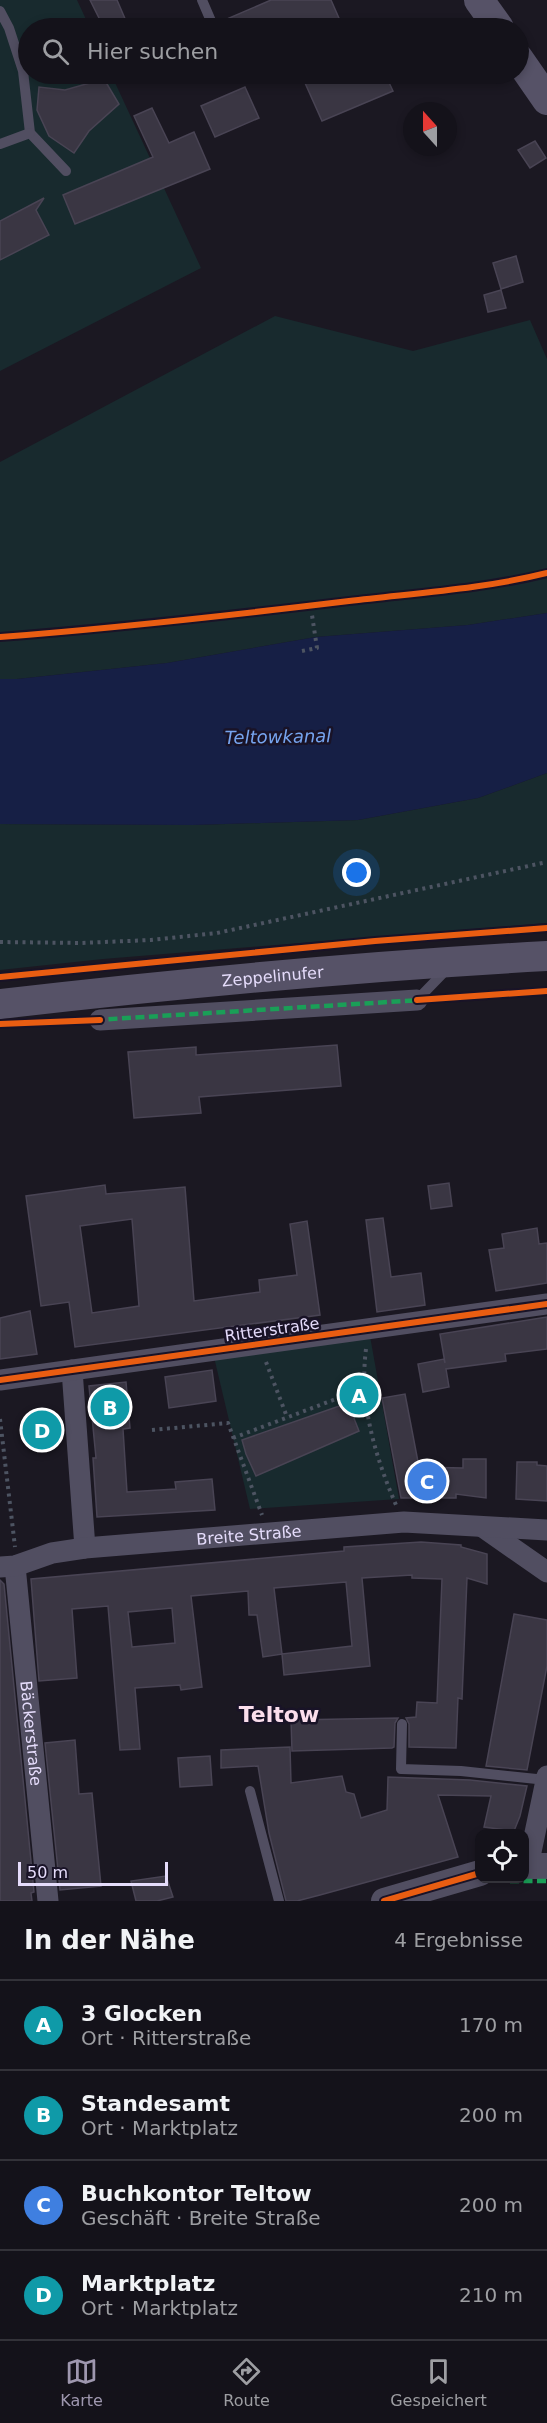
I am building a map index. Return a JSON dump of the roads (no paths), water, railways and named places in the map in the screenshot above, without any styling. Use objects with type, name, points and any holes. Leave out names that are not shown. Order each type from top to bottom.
[{"type":"main road","points":[[479,0],[492,18]]},
{"type":"main road","points":[[529,73],[547,100]]},
{"type":"main road","name":"Zeppelinufer","points":[[0,1004],[127,990],[454,961],[547,956]]},
{"type":"street","name":"Zeppelinufer","points":[[100,1020],[417,1000]]},
{"type":"street","name":"Ritterstraße","points":[[0,1380],[547,1304]]},
{"type":"street","points":[[72,1370],[85,1548]]},
{"type":"street","name":"Breite Straße","points":[[8,1567],[52,1553],[85,1548],[404,1522],[547,1530]]},
{"type":"street","points":[[484,1528],[547,1572]]},
{"type":"street","name":"Bäckerstraße","points":[[8,1567],[48,1901]]},
{"type":"street","points":[[533,1866],[547,1778]]},
{"type":"street","points":[[384,1901],[475,1875]]},
{"type":"lane","points":[[202,0],[210,18]]},
{"type":"lane","points":[[0,11],[9,28],[18,56]]},
{"type":"lane","points":[[24,84],[30,133],[66,171]]},
{"type":"lane","points":[[0,144],[30,133]]},
{"type":"lane","points":[[417,1000],[454,961]]},
{"type":"lane","points":[[402,1724],[401,1769],[547,1778]]},
{"type":"lane","points":[[250,1791],[279,1901]]},
{"type":"water","name":"Teltowkanal","points":[[547,613],[547,773],[478,798],[358,820],[193,825],[0,824],[0,679],[167,663],[316,637],[468,625]]},
{"type":"place","name":"3 Glocken","points":[[359,1395]]},
{"type":"place","name":"Standesamt","points":[[110,1407]]},
{"type":"place","name":"Marktplatz","points":[[42,1430]]},
{"type":"place","name":"Buchkontor Teltow","points":[[427,1481]]},
{"type":"district","name":"Teltow","points":[[279,1714]]}]
